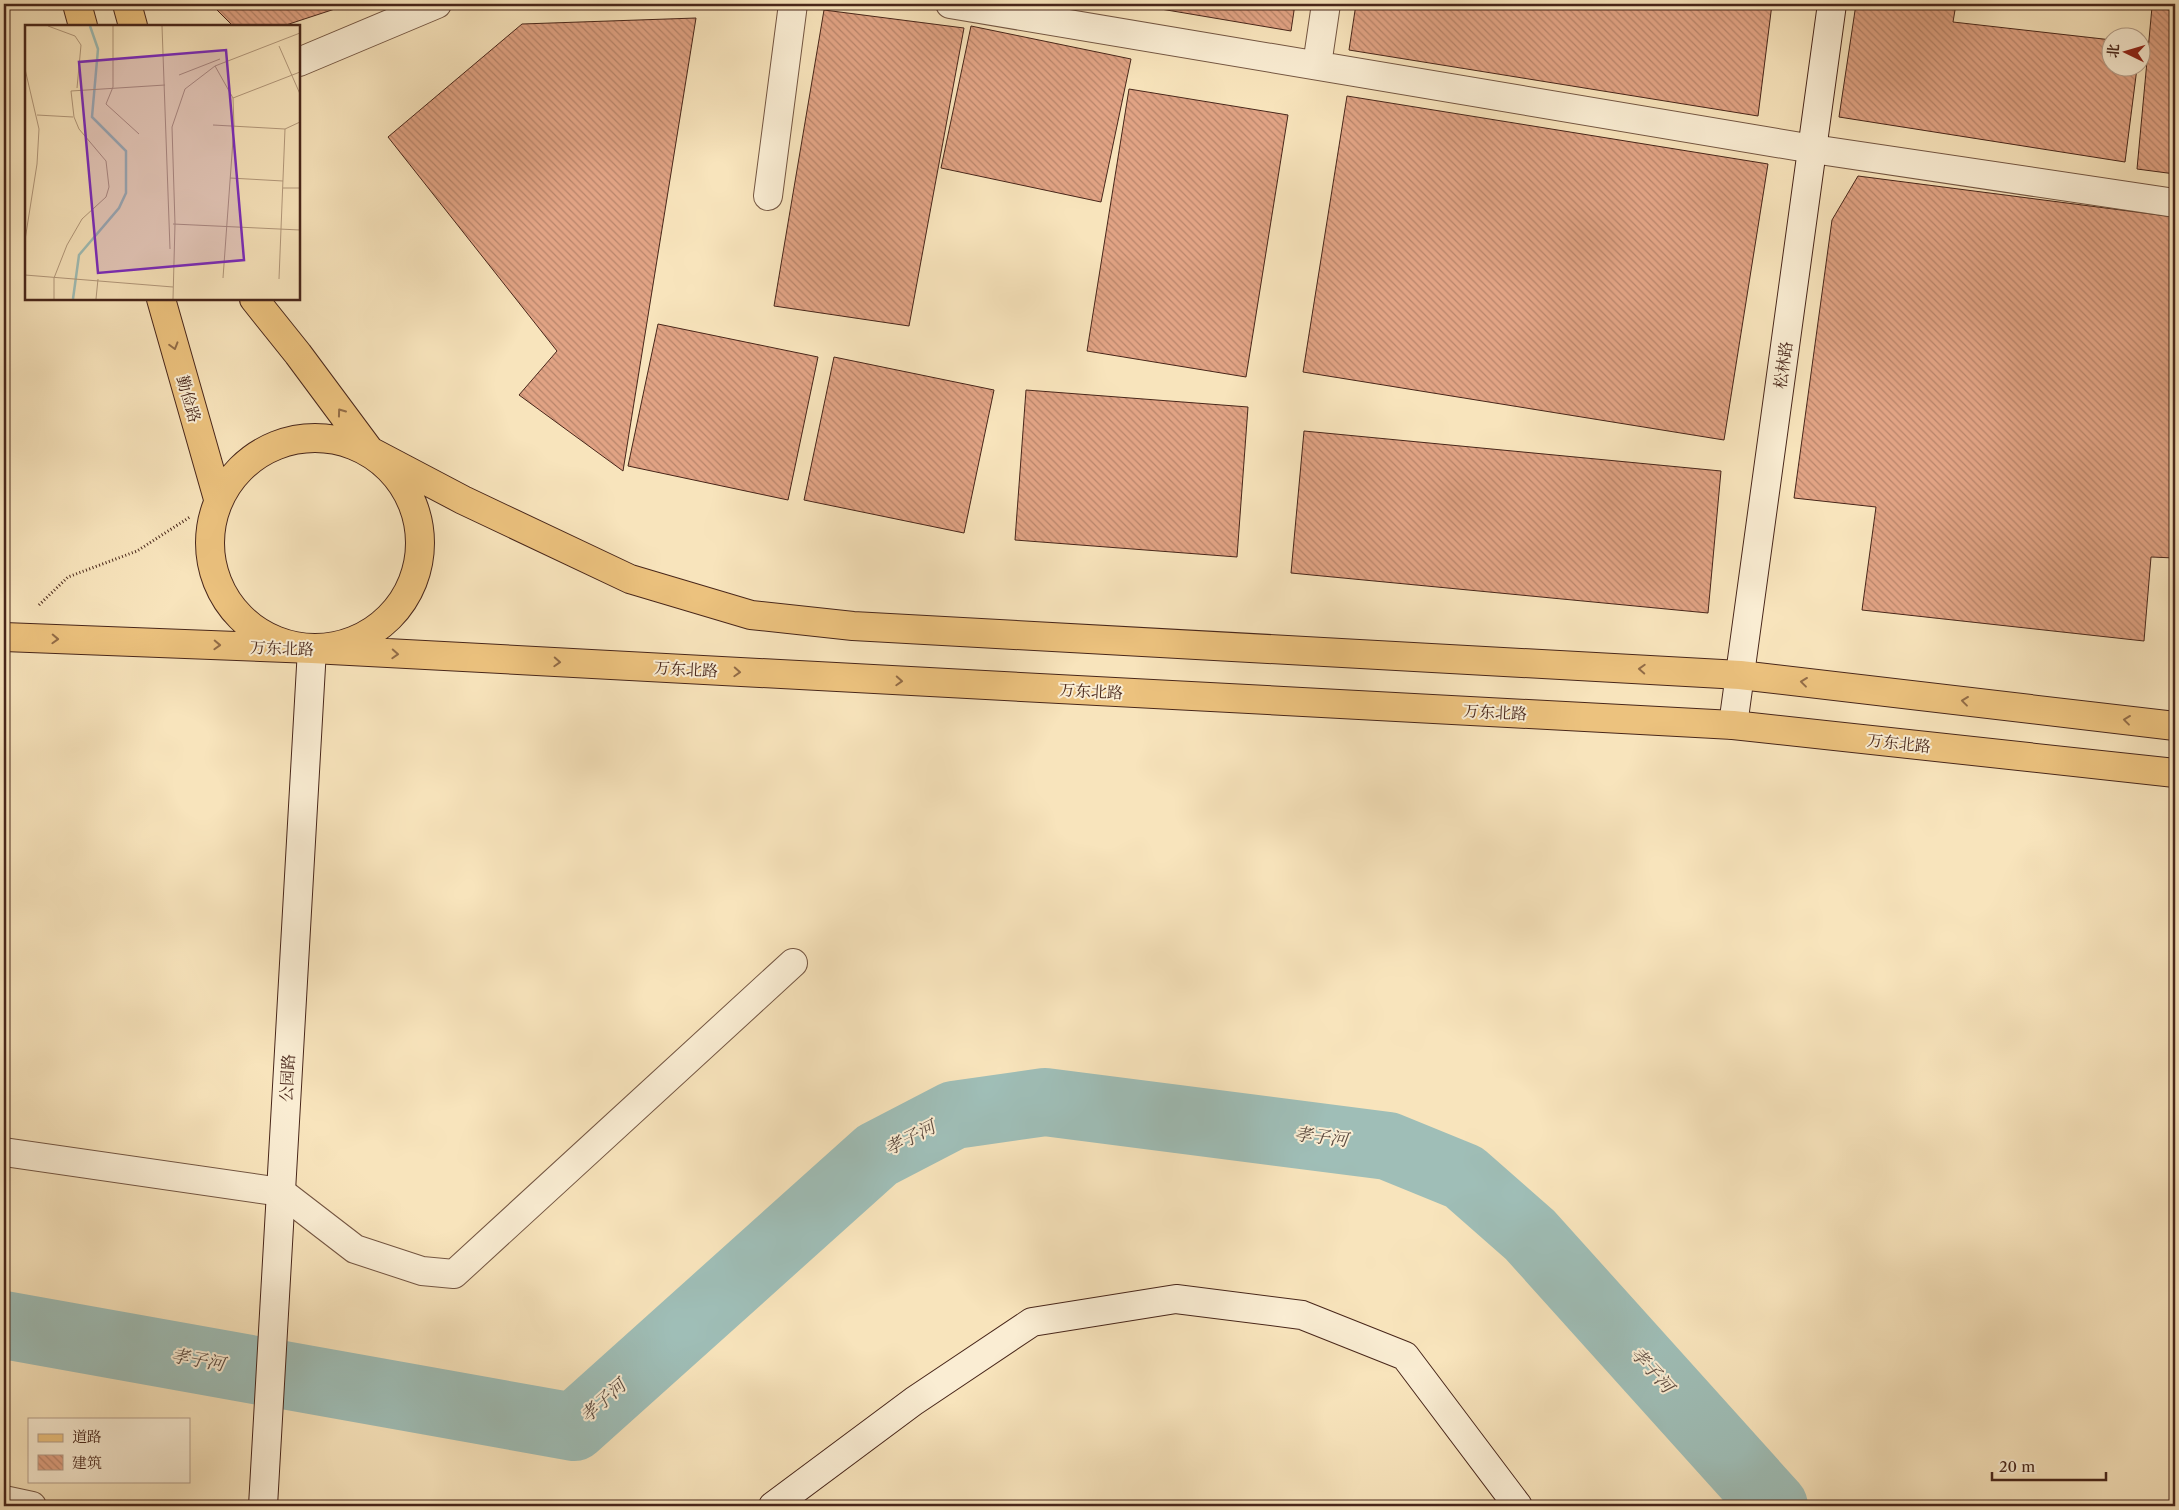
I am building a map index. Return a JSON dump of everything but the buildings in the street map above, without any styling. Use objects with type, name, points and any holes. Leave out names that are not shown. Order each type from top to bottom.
[{"type":"main road","points":[[77,4],[83,25]]},
{"type":"main road","points":[[127,4],[133,25]]},
{"type":"main road","name":"勤俭路","points":[[161,300],[218,499]]},
{"type":"main road","points":[[255,300],[298,354],[370,451],[397,475],[414,506],[420,542],[416,576],[400,606],[376,630],[345,644],[312,649],[278,643],[249,626],[226,601],[212,570],[209,534],[218,499],[238,469],[266,448],[300,437],[336,438],[370,451],[463,500],[630,579],[750,616],[863,626],[1740,675],[2175,726]]},
{"type":"main road","name":"万东北路","points":[[5,637],[312,649],[1733,725],[2175,773]]},
{"type":"street","points":[[300,62],[437,4]]},
{"type":"street","points":[[768,196],[793,4]]},
{"type":"street","points":[[950,4],[1813,149],[2175,203]]},
{"type":"street","points":[[1317,66],[1326,4]]},
{"type":"street","name":"松林路","points":[[1733,725],[1832,4]]},
{"type":"street","name":"公园路","points":[[263,1506],[312,649]]},
{"type":"street","points":[[4,1152],[280,1192],[356,1249],[422,1271],[454,1274],[793,963]]},
{"type":"street","points":[[773,1506],[914,1400],[1032,1322],[1176,1299],[1302,1315],[1405,1356],[1518,1506]]},
{"type":"street","points":[[4,1500],[32,1506]]},
{"type":"path","points":[[5,637],[68,577],[137,551],[218,499]]},
{"type":"waterway","name":"孝子河","points":[[4,1325],[574,1427],[877,1155],[954,1115],[1045,1102],[1388,1146],[1464,1177],[1530,1235],[1774,1506]]}]
